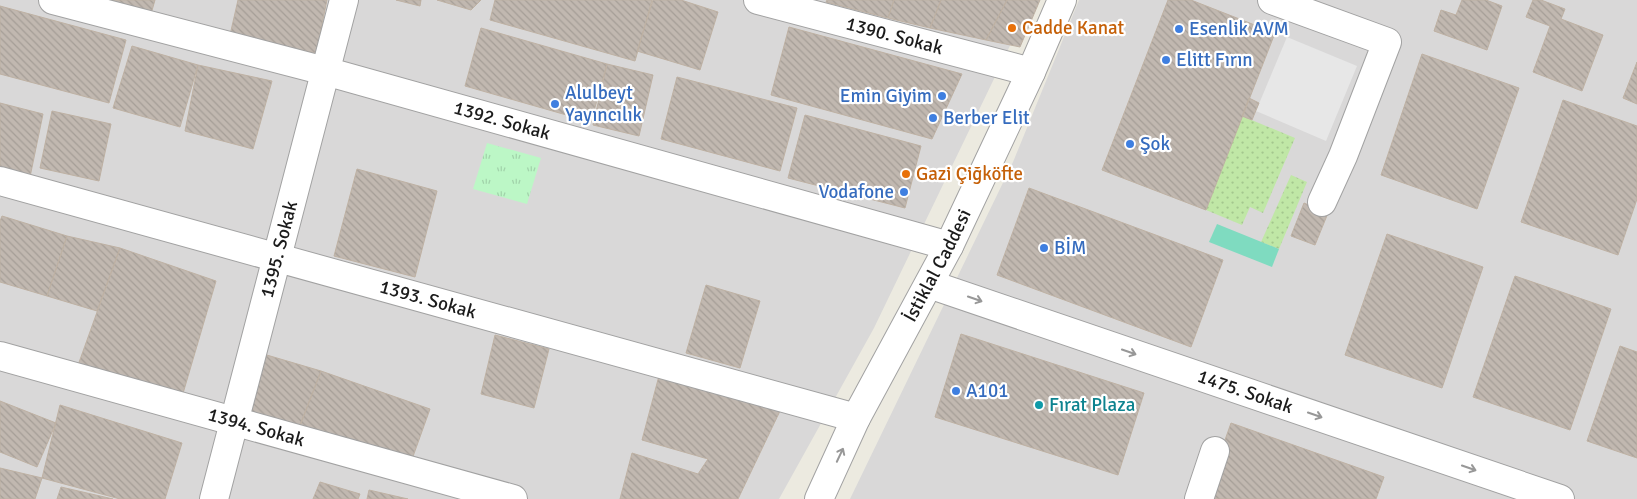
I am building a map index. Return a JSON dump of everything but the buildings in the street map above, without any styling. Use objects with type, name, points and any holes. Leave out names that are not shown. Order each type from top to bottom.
[{"type":"street","name":"1392. Sokak","points":[[53,0],[325,71],[949,246]]},
{"type":"street","name":"1395. Sokak","points":[[214,499],[344,0]]},
{"type":"street","name":"1390. Sokak","points":[[758,0],[1031,72]]},
{"type":"street","name":"İstiklal Caddesi","points":[[819,499],[856,418],[949,246],[1031,72],[1062,0]]},
{"type":"street","points":[[1272,0],[1387,42],[1343,156],[1322,202]]},
{"type":"street","name":"1393. Sokak","points":[[0,181],[856,418]]},
{"type":"street","name":"1475. Sokak","points":[[929,284],[1560,499]]},
{"type":"street","name":"1394. Sokak","points":[[0,356],[513,499]]},
{"type":"street","points":[[1199,499],[1215,451]]},
{"type":"shaded area","points":[[0,0],[1032,0],[874,328],[779,499],[0,499]]},
{"type":"shaded area","points":[[1079,0],[1637,0],[1637,499],[850,499],[1013,162]]},
{"type":"shaded area","points":[[1287,37],[1357,66],[1326,141],[1256,111]]},
{"type":"green space","points":[[1242,116],[1295,138],[1263,213],[1250,207],[1242,225],[1206,210]]},
{"type":"green space","points":[[487,143],[541,158],[527,204],[473,189]]},
{"type":"green space","points":[[1291,175],[1307,182],[1279,249],[1261,242]]},
{"type":"green space","points":[[1217,224],[1279,249],[1272,267],[1209,242]]},
{"type":"place","name":"Cadde Kanat","points":[[1012,28]]},
{"type":"place","name":"Esenlik AVM","points":[[1179,29]]},
{"type":"place","name":"Elitt Fırın","points":[[1166,60]]},
{"type":"place","name":"Emin Giyim","points":[[942,96]]},
{"type":"place","name":"Alulbeyt Yayıncılık","points":[[555,104]]},
{"type":"place","name":"Berber Elit","points":[[933,118]]},
{"type":"place","name":"Şok","points":[[1130,144]]},
{"type":"place","name":"Gazi Çiğköfte","points":[[906,174]]},
{"type":"place","name":"Vodafone","points":[[904,192]]},
{"type":"place","name":"BİM","points":[[1044,248]]},
{"type":"place","name":"A101","points":[[956,391]]},
{"type":"place","name":"Fırat Plaza","points":[[1039,405]]}]
